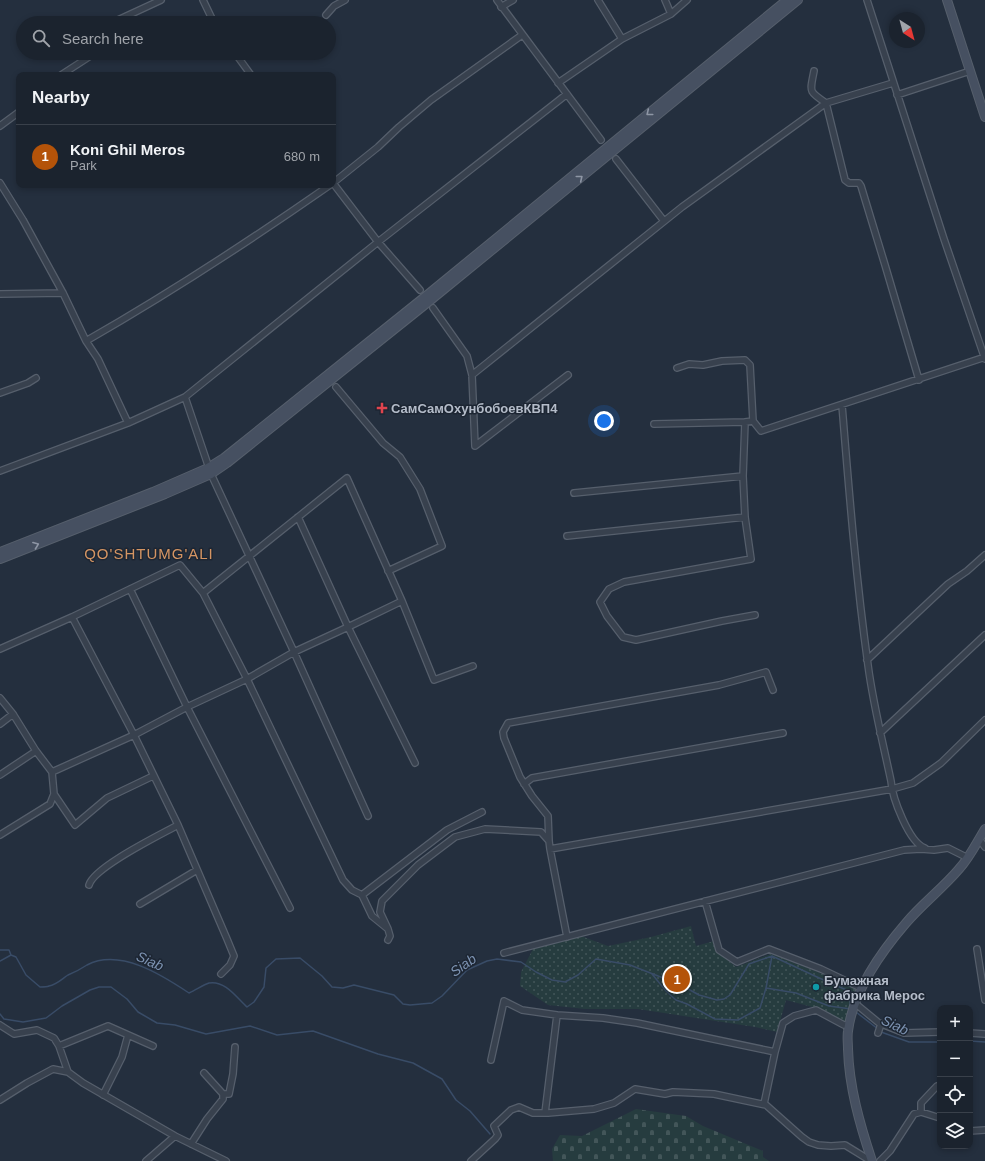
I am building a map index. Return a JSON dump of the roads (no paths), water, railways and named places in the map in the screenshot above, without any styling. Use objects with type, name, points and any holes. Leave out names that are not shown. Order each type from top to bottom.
[{"type":"main road","points":[[0,552],[152,492],[210,471],[224,458],[426,296],[787,0]]},
{"type":"main road","points":[[0,559],[165,494],[227,463],[427,303],[798,0]]},
{"type":"main road","points":[[947,0],[985,117]]},
{"type":"main road","points":[[871,1161],[853,1092],[848,1061],[847,1032],[861,988],[878,960],[906,923],[959,870],[985,829]]},
{"type":"street","points":[[127,16],[161,0]]},
{"type":"street","points":[[203,0],[211,16]]},
{"type":"street","points":[[326,15],[334,6],[345,0]]},
{"type":"street","points":[[497,0],[602,140]]},
{"type":"street","points":[[501,7],[513,0]]},
{"type":"street","points":[[598,0],[622,39]]},
{"type":"street","points":[[665,0],[671,14]]},
{"type":"street","points":[[558,83],[622,39],[671,14],[687,0]]},
{"type":"street","points":[[676,368],[689,364],[703,365],[722,361],[745,360],[750,365],[753,421],[761,431],[985,358],[944,239],[867,0]]},
{"type":"street","points":[[336,181],[378,148],[399,127],[431,100],[522,35]]},
{"type":"street","points":[[66,72],[84,60]]},
{"type":"street","points":[[240,60],[249,72]]},
{"type":"street","points":[[897,95],[970,71]]},
{"type":"street","points":[[814,72],[811,91],[826,103],[845,180],[849,183],[859,183],[861,186],[919,380]]},
{"type":"street","points":[[472,375],[664,221],[826,103],[893,83]]},
{"type":"street","points":[[0,471],[128,423],[185,397],[378,242],[567,94]]},
{"type":"street","points":[[0,126],[16,114]]},
{"type":"street","points":[[616,159],[664,221]]},
{"type":"street","points":[[0,183],[23,220],[63,293],[86,341],[98,359],[128,423]]},
{"type":"street","points":[[336,187],[378,242],[420,290]]},
{"type":"street","points":[[86,341],[143,309],[326,188]]},
{"type":"street","points":[[0,294],[63,293]]},
{"type":"street","points":[[433,308],[467,356],[472,375],[475,446],[568,375]]},
{"type":"street","points":[[0,393],[36,378]]},
{"type":"street","points":[[336,387],[383,443],[400,457],[420,489],[442,546],[388,571]]},
{"type":"street","points":[[185,397],[210,471],[368,816]]},
{"type":"street","points":[[842,404],[852,527],[867,660],[880,733],[892,789],[907,828],[913,838],[922,847],[934,850]]},
{"type":"street","points":[[654,424],[753,421]]},
{"type":"street","points":[[745,422],[743,476],[745,517],[750,559],[624,582],[609,588],[600,602],[607,616],[623,637],[636,640],[755,615]]},
{"type":"street","points":[[574,493],[743,476]]},
{"type":"street","points":[[203,593],[347,478],[402,601],[434,680],[472,666]]},
{"type":"street","points":[[298,517],[348,627],[415,763]]},
{"type":"street","points":[[567,536],[745,517]]},
{"type":"street","points":[[867,660],[948,584],[968,571],[985,555]]},
{"type":"street","points":[[0,649],[72,617],[180,565],[203,593],[247,679],[343,880],[352,890],[362,894],[372,916],[388,929]]},
{"type":"street","points":[[130,589],[187,707],[290,908]]},
{"type":"street","points":[[52,772],[134,735],[187,707],[247,679],[294,652],[402,601]]},
{"type":"street","points":[[72,617],[134,735],[178,825],[234,956],[230,965],[220,974]]},
{"type":"street","points":[[880,733],[985,635]]},
{"type":"street","points":[[567,937],[550,849],[548,816],[532,796],[520,777],[504,738],[503,732],[508,723],[712,686],[766,672],[773,690]]},
{"type":"street","points":[[0,698],[13,714],[36,751],[52,772],[54,794],[50,804],[0,835]]},
{"type":"street","points":[[0,724],[13,714]]},
{"type":"street","points":[[550,849],[892,789],[913,783],[941,763],[985,720]]},
{"type":"street","points":[[524,784],[532,778],[783,732]]},
{"type":"street","points":[[0,775],[36,751]]},
{"type":"street","points":[[54,794],[75,825],[107,798],[153,776]]},
{"type":"street","points":[[362,894],[447,830],[482,812]]},
{"type":"street","points":[[89,885],[94,876],[126,854],[178,825]]},
{"type":"street","points":[[388,940],[390,936],[388,929],[380,912],[382,901],[418,865],[455,837],[485,829],[540,832],[549,841]]},
{"type":"street","points":[[979,839],[985,847]]},
{"type":"street","points":[[504,953],[904,850],[934,850],[948,848],[968,858]]},
{"type":"street","points":[[140,904],[197,870]]},
{"type":"street","points":[[705,901],[719,950],[737,962],[768,949],[821,969],[861,988]]},
{"type":"street","points":[[977,949],[985,1000]]},
{"type":"street","points":[[491,1060],[504,1001],[522,1010],[637,1023],[775,1052]]},
{"type":"street","points":[[856,1004],[880,1025],[905,1034],[937,1032]]},
{"type":"street","points":[[764,1104],[783,1023],[794,1016],[816,1010],[844,1025],[850,1022]]},
{"type":"street","points":[[545,1113],[557,1015]]},
{"type":"street","points":[[0,1025],[14,1034],[37,1030],[54,1038],[59,1046],[68,1072]]},
{"type":"street","points":[[878,1032],[880,1025]]},
{"type":"street","points":[[59,1046],[108,1026],[153,1046]]},
{"type":"street","points":[[973,1033],[985,1034]]},
{"type":"street","points":[[103,1095],[122,1057],[128,1035]]},
{"type":"street","points":[[204,1073],[223,1094],[229,1094],[233,1074],[235,1047]]},
{"type":"street","points":[[0,1100],[53,1069],[68,1072],[103,1095],[175,1136],[226,1161]]},
{"type":"street","points":[[921,1112],[921,1103],[937,1086]]},
{"type":"street","points":[[471,1161],[495,1139],[498,1135],[494,1126],[511,1110],[519,1107],[533,1113],[545,1113],[594,1108],[614,1103],[635,1089],[665,1094],[673,1092],[714,1094],[764,1104],[809,1142],[818,1145],[845,1145],[871,1161]]},
{"type":"street","points":[[191,1144],[207,1119],[223,1099],[223,1094]]},
{"type":"street","points":[[880,1161],[890,1151],[914,1114],[921,1112],[937,1117]]},
{"type":"street","points":[[973,1131],[985,1130]]},
{"type":"street","points":[[146,1161],[175,1136]]},
{"type":"waterway","points":[[0,950],[9,950],[11,955]]},
{"type":"waterway","name":"Siab","points":[[0,961],[11,955],[16,957],[26,975],[40,987],[47,987],[59,982],[68,975],[87,965],[100,961],[113,960],[127,962],[154,972],[189,993],[209,983],[220,984],[230,990],[247,1007],[254,1002],[264,987],[266,968],[276,959],[300,958],[322,976],[332,987],[343,988],[354,985],[394,995],[403,1004],[410,1005],[432,1003],[442,996],[467,970],[487,961],[497,959],[521,962],[552,980],[565,982],[578,975],[596,959],[630,965],[681,985],[699,995],[717,1000],[724,999],[730,995],[749,964],[772,956],[766,988],[796,993],[829,1006],[851,1009]]},
{"type":"waterway","points":[[772,956],[851,992],[850,1006]]},
{"type":"waterway","points":[[652,974],[666,991],[676,1000],[687,1004],[715,1019],[738,1020],[760,1008],[766,988]]},
{"type":"waterway","points":[[0,1014],[4,1019],[23,1022],[46,1018],[62,1006],[90,990],[99,987],[111,987],[127,999],[138,1012],[157,1023],[175,1025],[206,1034],[250,1026],[277,1035],[313,1031],[378,1054],[413,1063],[442,1079],[456,1100],[470,1111],[490,1134]]},
{"type":"waterway","name":"Siab","points":[[856,1012],[878,1029]]},
{"type":"waterway","name":"Siab","points":[[881,1032],[909,1042],[937,1042]]},
{"type":"waterway","name":"Siab","points":[[973,1041],[985,1042]]},
{"type":"place","name":"СамСамОхунбобоевКВП4","points":[[382,408]]},
{"type":"place","name":"Koni Ghil Meros","points":[[677,979]]},
{"type":"place","name":"Бумажная фабрика Мерос","points":[[816,987]]},
{"type":"district","name":"QO'SHTUMG'ALI","points":[[149,554]]}]
